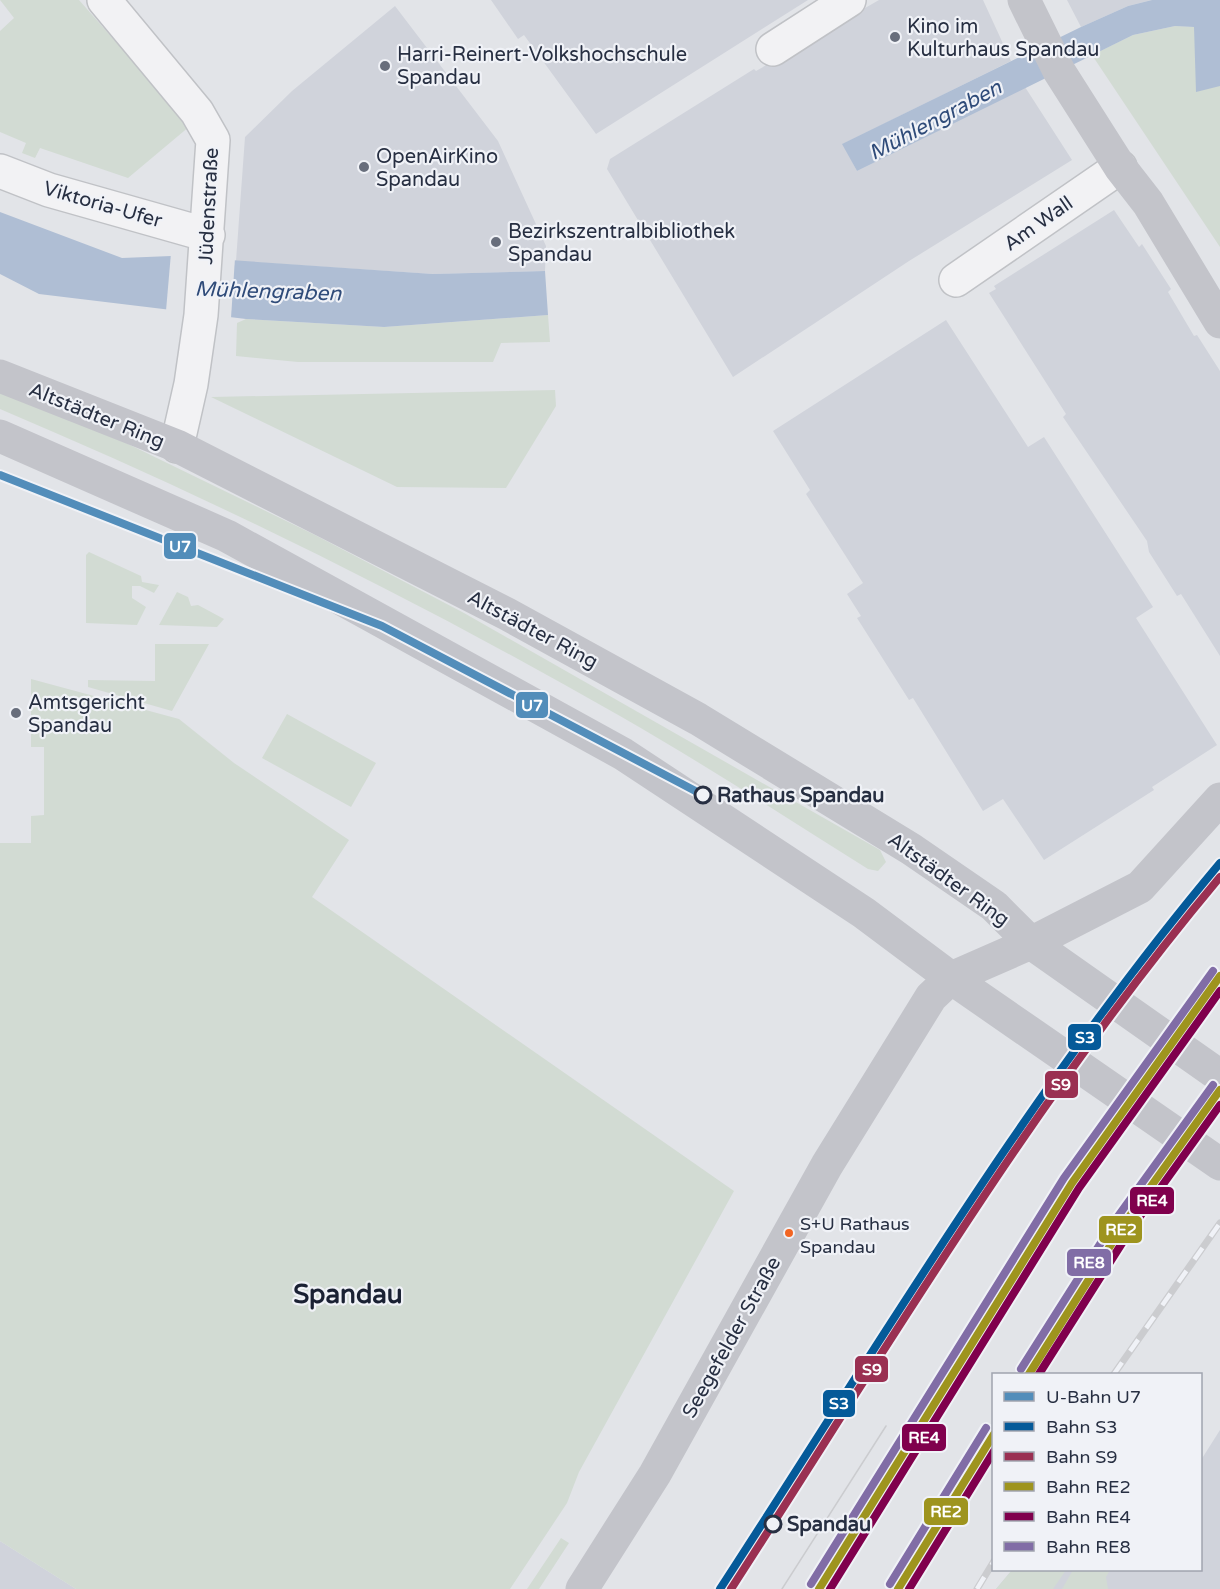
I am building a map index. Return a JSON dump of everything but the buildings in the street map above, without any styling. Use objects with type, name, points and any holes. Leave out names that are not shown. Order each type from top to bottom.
[{"type":"main road","points":[[1024,0],[1059,72],[1120,167],[1148,203],[1220,322]]},
{"type":"main road","name":"Altstädter Ring","points":[[0,376],[177,446],[507,614],[770,761],[911,849],[994,906],[1031,943],[1220,1076]]},
{"type":"main road","points":[[0,435],[228,536],[624,754],[864,913],[951,978],[1220,1164]]},
{"type":"main road","name":"Seegefelder Straße","points":[[582,1589],[655,1474],[833,1155],[927,1004],[951,978],[1031,943],[1140,887],[1220,799]]},
{"type":"street","name":"Jüdenstraße","points":[[104,0],[197,112],[213,140],[201,315],[191,384],[177,446]]},
{"type":"street","points":[[773,49],[849,0]]},
{"type":"street","name":"Am Wall","points":[[956,280],[1120,167]]},
{"type":"street","name":"Viktoria-Ufer","points":[[0,171],[207,245]]},
{"type":"shaded area","points":[[0,0],[79,0],[190,126],[128,178],[40,148],[35,158],[22,153],[26,143],[0,132],[0,31],[14,18]]},
{"type":"shaded area","points":[[491,0],[808,0],[596,134],[524,35],[518,39]]},
{"type":"shaded area","points":[[879,0],[983,0],[1011,61],[843,144],[857,171],[1025,87],[1072,160],[909,261],[733,377],[607,169],[610,159],[754,69],[756,71]]},
{"type":"shaded area","points":[[1067,0],[1152,0],[1128,6],[1081,27]]},
{"type":"shaded area","points":[[395,6],[498,141],[546,246],[545,271],[433,274],[236,261],[245,137],[292,91]]},
{"type":"shaded area","points":[[1175,26],[1220,28],[1220,247],[1092,55],[1133,35]]},
{"type":"shaded area","points":[[1114,210],[1139,247],[1142,244],[1171,289],[1168,292],[1194,336],[1197,335],[1220,371],[1220,656],[1181,594],[1177,596],[1149,552],[1147,541],[1063,417],[1066,414],[989,293],[996,289],[994,286]]},
{"type":"shaded area","points":[[548,315],[550,342],[501,343],[493,362],[298,362],[236,356],[237,323],[246,319],[384,327]]},
{"type":"shaded area","points":[[946,320],[1028,447],[1044,437],[1153,607],[1136,618],[1217,745],[1152,787],[1154,790],[1044,860],[1003,799],[983,811],[913,698],[909,700],[857,618],[861,616],[847,594],[863,583],[806,494],[810,490],[773,431]]},
{"type":"shaded area","points":[[555,390],[556,406],[506,488],[397,487],[211,397]]},
{"type":"shaded area","points":[[0,391],[126,443],[315,535],[464,613],[880,850],[886,862],[878,871],[868,869],[651,734],[544,673],[392,592],[237,515],[0,409]]},
{"type":"shaded area","points":[[89,552],[141,576],[142,582],[159,585],[154,593],[140,586],[132,586],[132,598],[146,607],[137,625],[86,623],[86,555]]},
{"type":"shaded area","points":[[177,592],[188,597],[191,606],[198,605],[224,619],[217,627],[159,625]]},
{"type":"shaded area","points":[[155,644],[209,644],[172,711],[88,687],[88,680],[155,681]]},
{"type":"shaded area","points":[[31,679],[179,719],[234,763],[349,840],[312,897],[734,1191],[579,1472],[567,1503],[510,1589],[76,1589],[0,1541],[0,843],[31,843],[31,816],[44,815],[44,747],[31,747]]},
{"type":"shaded area","points":[[287,714],[376,763],[351,807],[262,758]]},
{"type":"shaded area","points":[[1220,1430],[1220,1589],[996,1589],[1011,1571],[1202,1571],[1202,1458]]},
{"type":"shaded area","points":[[561,1538],[569,1543],[539,1589],[527,1589]]},
{"type":"shaded area","points":[[0,1541],[76,1589],[0,1589]]},
{"type":"shaded area","points":[[1011,1571],[1065,1571],[1053,1589],[996,1589]]},
{"type":"shaded area","points":[[1072,1571],[1109,1571],[1106,1577],[1108,1589],[1062,1589]]},
{"type":"water","name":"Mühlengraben","points":[[1152,0],[1220,0],[1220,86],[1196,92],[1194,27],[1175,26],[1133,35],[857,171],[842,144],[1081,27],[1128,6]]},
{"type":"water","name":"Mühlengraben","points":[[0,212],[122,258],[171,256],[433,274],[545,271],[548,315],[384,327],[246,319],[39,294],[0,274]]},
{"type":"pier","points":[[171,253],[235,258],[231,318],[166,311]]},
{"type":"tram line","points":[[782,1589],[886,1426]]},
{"type":"railway","points":[[1115,1373],[1220,1223]]},
{"type":"railway","points":[[977,1589],[992,1564]]},
{"type":"metro line","name":"U7","points":[[0,475],[382,626],[703,795]]},
{"type":"rail line","name":"S3","points":[[720,1589],[959,1218],[1021,1127],[1151,949],[1220,863]]},
{"type":"rail line","name":"S9","points":[[731,1589],[905,1316],[1025,1135],[1087,1047],[1220,877]]},
{"type":"rail line","name":"RE8","points":[[811,1584],[1064,1178],[1213,971]]},
{"type":"rail line","name":"RE2","points":[[819,1589],[1072,1183],[1220,976]]},
{"type":"rail line","name":"RE4","points":[[830,1589],[1079,1188],[1220,991]]},
{"type":"rail line","name":"RE8","points":[[1021,1369],[1116,1219],[1213,1085]]},
{"type":"rail line","name":"RE2","points":[[1030,1373],[1124,1224],[1220,1090]]},
{"type":"rail line","name":"RE4","points":[[1040,1373],[1131,1229],[1220,1105]]},
{"type":"rail line","name":"RE8","points":[[890,1584],[986,1428]]},
{"type":"rail line","name":"RE2","points":[[898,1589],[992,1437]]},
{"type":"rail line","name":"RE4","points":[[909,1589],[992,1454]]},
{"type":"place","name":"Kino im Kulturhaus Spandau","points":[[895,37]]},
{"type":"place","name":"Harri-Reinert-Volkshochschule Spandau","points":[[385,66]]},
{"type":"place","name":"OpenAirKino Spandau","points":[[364,167]]},
{"type":"place","name":"Bezirkszentralbibliothek Spandau","points":[[496,242]]},
{"type":"place","name":"Amtsgericht Spandau","points":[[16,713]]},
{"type":"place","name":"Rathaus Spandau","points":[[703,795]]},
{"type":"place","name":"S+U Rathaus Spandau","points":[[789,1233]]},
{"type":"place","name":"Spandau","points":[[773,1524]]},
{"type":"district","name":"Spandau","points":[[348,1294]]}]
